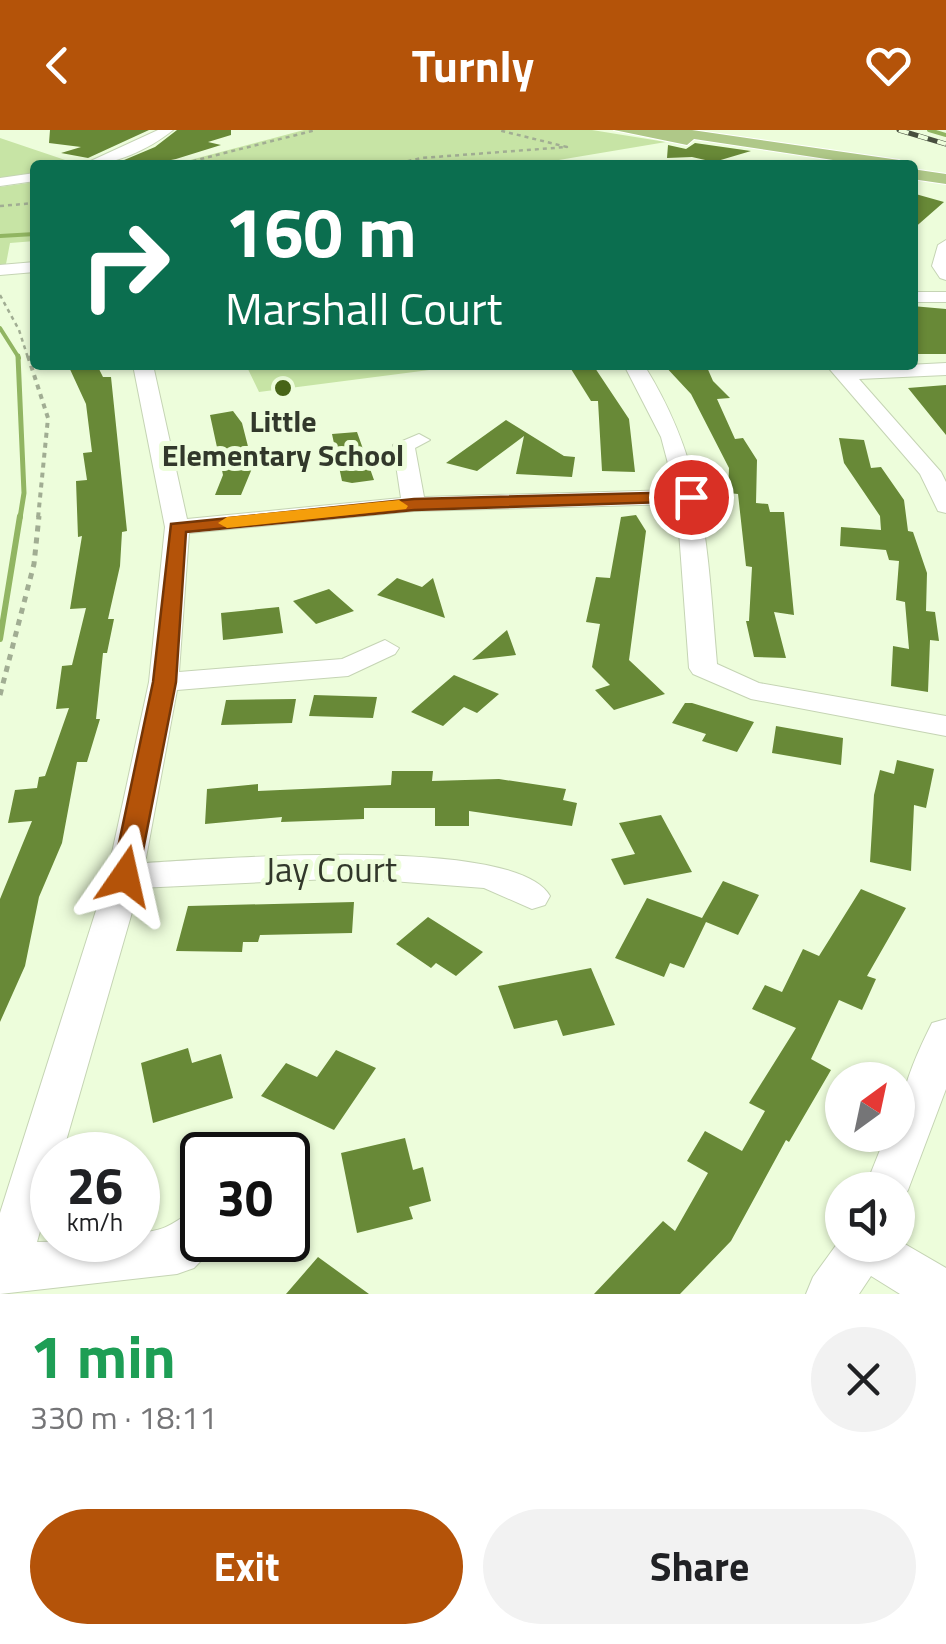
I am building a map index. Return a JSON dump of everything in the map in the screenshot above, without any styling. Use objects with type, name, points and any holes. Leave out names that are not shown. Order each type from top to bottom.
[{"type":"main road","points":[[620,130],[822,160]]},
{"type":"main road","points":[[661,130],[825,160]]},
{"type":"main road","points":[[918,171],[946,175]]},
{"type":"street","points":[[104,160],[130,151],[167,130]]},
{"type":"street","points":[[0,182],[30,178]]},
{"type":"street","points":[[946,244],[940,266],[946,275]]},
{"type":"street","points":[[0,270],[30,267]]},
{"type":"street","points":[[918,297],[946,297]]},
{"type":"street","points":[[918,369],[946,369]]},
{"type":"street","points":[[144,370],[178,528],[164,682],[125,876],[4,1281],[180,1249]]},
{"type":"street","points":[[637,370],[678,446],[691,497],[703,668],[750,690],[946,726]]},
{"type":"street","points":[[840,370],[938,472],[946,506]]},
{"type":"street","points":[[414,504],[404,446],[420,440]]},
{"type":"street","points":[[178,528],[414,504],[691,497]]},
{"type":"street","points":[[164,682],[348,667],[386,648]]},
{"type":"street","name":"Jay Court","points":[[125,876],[352,866],[490,876],[532,896]]},
{"type":"street","points":[[893,1172],[946,1034]]},
{"type":"street","points":[[830,1294],[853,1262]]},
{"type":"street","points":[[891,1262],[944,1294]]},
{"type":"path","points":[[197,160],[316,130]]},
{"type":"path","points":[[412,160],[567,147],[498,130]]},
{"type":"path","points":[[0,206],[30,203]]},
{"type":"path","points":[[0,294],[19,330],[30,363]]},
{"type":"path","points":[[0,695],[34,564],[48,418],[32,370]]},
{"type":"green space","points":[[304,130],[592,130],[666,142],[559,160],[190,160]]},
{"type":"green space","points":[[0,138],[65,160],[30,160],[30,174],[0,178]]},
{"type":"green space","points":[[30,183],[30,241],[10,243],[6,264],[0,264],[0,187]]},
{"type":"green space","points":[[248,370],[429,370],[259,392]]},
{"type":"building","points":[[50,130],[149,130],[88,158],[61,153],[81,147],[49,143]]},
{"type":"building","points":[[177,130],[231,130],[231,135],[208,142],[221,145],[176,159],[124,160],[155,147]]},
{"type":"building","points":[[695,143],[751,151],[721,160],[667,158],[668,145],[686,149]]},
{"type":"building","points":[[918,195],[944,202],[918,225]]},
{"type":"building","points":[[918,307],[946,309],[946,354],[918,354]]},
{"type":"building","points":[[70,370],[100,370],[103,377],[111,377],[127,531],[122,532],[120,566],[108,619],[114,619],[107,653],[103,653],[96,719],[100,719],[87,762],[77,762],[62,843],[39,897],[25,966],[0,1022],[0,899],[32,821],[8,823],[15,790],[37,788],[39,777],[45,776],[69,708],[56,709],[62,666],[72,665],[86,608],[70,609],[82,536],[78,537],[76,481],[87,480],[83,453],[92,452],[86,404]]},
{"type":"building","points":[[572,370],[596,370],[629,419],[635,472],[602,471],[598,401],[591,401]]},
{"type":"building","points":[[669,370],[708,370],[730,398],[717,399],[735,439],[743,438],[757,460],[756,503],[768,504],[770,512],[784,512],[794,615],[774,612],[786,658],[754,657],[746,621],[752,567],[746,566],[738,494],[728,493],[729,468],[691,394]]},
{"type":"building","points":[[946,385],[946,435],[908,388]]},
{"type":"building","points":[[233,411],[242,423],[253,466],[241,495],[215,495],[223,475],[210,415]]},
{"type":"building","points":[[506,420],[564,456],[575,457],[572,477],[516,474],[524,436],[477,471],[446,463]]},
{"type":"building","points":[[357,432],[374,480],[342,481],[332,434]]},
{"type":"building","points":[[839,438],[864,440],[871,468],[881,467],[904,500],[908,531],[913,532],[927,573],[926,611],[935,612],[939,641],[930,640],[928,692],[891,686],[893,646],[909,649],[905,602],[896,600],[899,561],[889,560],[886,550],[840,546],[841,527],[881,530],[880,516],[844,463]]},
{"type":"building","points":[[636,515],[646,531],[629,660],[665,694],[614,710],[595,690],[610,685],[592,667],[600,624],[586,622],[596,577],[610,578],[621,517]]},
{"type":"building","points":[[397,578],[422,587],[433,578],[445,618],[377,595]]},
{"type":"building","points":[[329,589],[354,611],[316,624],[293,601]]},
{"type":"building","points":[[279,607],[283,633],[223,640],[221,613]]},
{"type":"building","points":[[507,630],[516,655],[472,660]]},
{"type":"building","points":[[454,675],[499,694],[477,713],[464,707],[443,726],[411,712]]},
{"type":"building","points":[[314,695],[377,697],[373,718],[309,716]]},
{"type":"building","points":[[296,699],[292,723],[221,725],[226,700]]},
{"type":"building","points":[[685,703],[754,722],[737,752],[702,741],[706,734],[672,723]]},
{"type":"building","points":[[776,726],[843,738],[841,765],[772,753]]},
{"type":"building","points":[[897,760],[934,769],[926,808],[914,805],[911,871],[870,862],[874,795],[880,770],[894,774]]},
{"type":"building","points":[[392,771],[433,771],[432,781],[499,779],[566,789],[563,800],[577,803],[572,826],[469,811],[469,826],[435,826],[435,808],[364,808],[364,819],[281,822],[282,817],[205,824],[207,789],[258,784],[258,791],[391,785]]},
{"type":"building","points":[[661,815],[692,872],[624,885],[611,859],[635,854],[619,823]]},
{"type":"building","points":[[723,881],[759,895],[738,935],[706,922],[684,968],[670,963],[664,977],[615,958],[647,898],[702,918]]},
{"type":"building","points":[[861,889],[906,908],[867,976],[876,979],[862,1010],[839,1000],[811,1059],[825,1067],[825,1080],[789,1142],[786,1140],[731,1241],[680,1294],[594,1294],[663,1221],[675,1231],[708,1173],[687,1161],[705,1131],[742,1151],[765,1111],[749,1103],[796,1028],[752,1009],[765,985],[782,992],[803,949],[819,956]]},
{"type":"building","points":[[354,902],[352,933],[260,935],[258,942],[243,942],[242,952],[176,951],[188,906]]},
{"type":"building","points":[[428,917],[483,952],[456,976],[436,963],[431,968],[396,944]]},
{"type":"building","points":[[591,968],[615,1025],[563,1036],[557,1020],[514,1029],[498,986]]},
{"type":"building","points":[[188,1048],[192,1063],[221,1054],[233,1098],[153,1123],[141,1063]]},
{"type":"building","points":[[336,1050],[376,1068],[334,1130],[261,1096],[286,1063],[317,1077]]},
{"type":"building","points":[[405,1138],[413,1170],[423,1167],[431,1201],[409,1207],[413,1219],[357,1233],[341,1153]]},
{"type":"building","points":[[318,1257],[369,1294],[286,1294]]},
{"type":"waterway","points":[[929,130],[946,135]]},
{"type":"waterway","points":[[0,236],[30,234]]},
{"type":"waterway","points":[[0,328],[18,356]]},
{"type":"waterway","points":[[18,356],[24,493],[20,518]]},
{"type":"waterway","points":[[0,639],[20,516]]},
{"type":"railway","points":[[899,130],[946,144]]},
{"type":"slow traffic","points":[[227,523],[399,506]]},
{"type":"place","name":"Little Elementary School","points":[[283,388]]},
{"type":"route","points":[[125,876],[164,682],[178,528],[414,504],[691,497]]}]
